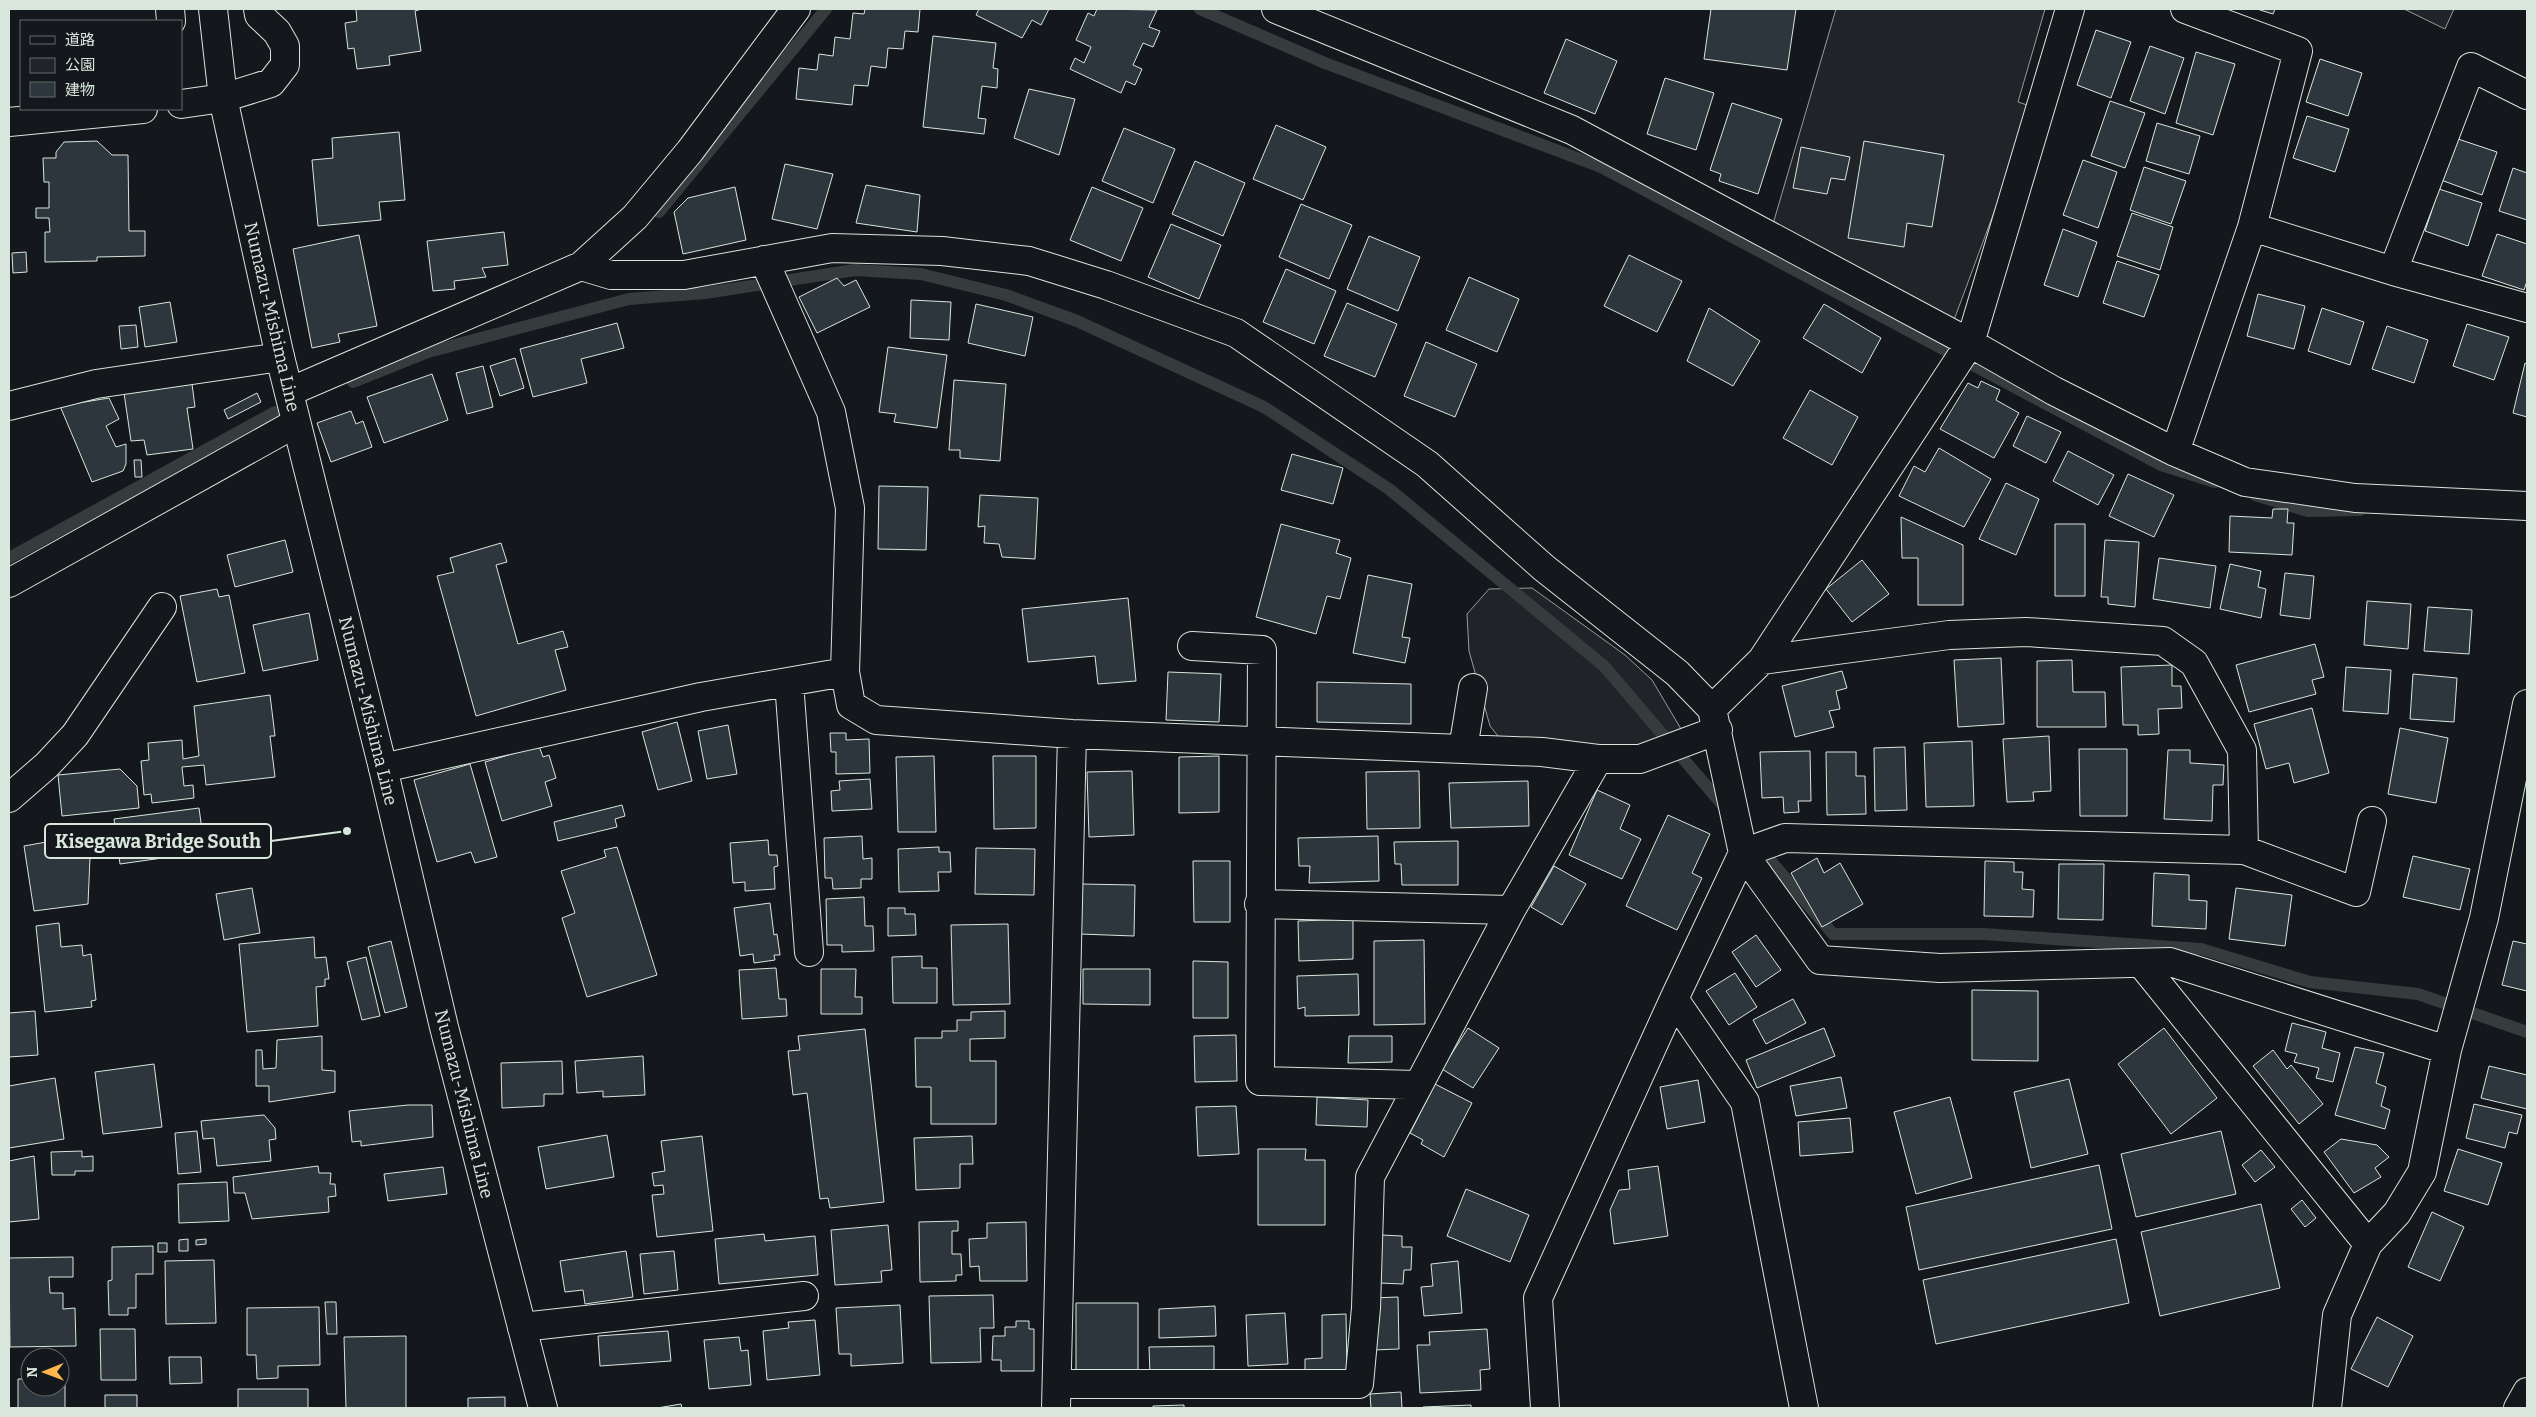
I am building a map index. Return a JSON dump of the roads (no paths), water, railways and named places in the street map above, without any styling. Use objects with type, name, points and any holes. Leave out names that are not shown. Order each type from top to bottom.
[{"type":"street","name":"Numazu-Mishima Line","points":[[214,9],[223,98],[280,357],[383,768],[444,1027],[543,1408]]},
{"type":"street","points":[[182,104],[223,98],[272,83],[285,65],[285,46],[277,32],[259,15],[258,9]]},
{"type":"street","points":[[289,392],[582,266],[635,217],[690,151],[796,9]]},
{"type":"street","points":[[1276,9],[1572,130],[1970,343],[2054,391],[2175,452],[2244,482],[2355,498],[2527,506]]},
{"type":"street","points":[[764,260],[831,412],[850,508],[845,672],[851,704],[876,720],[1072,734],[1542,752],[1598,759],[1640,759],[1715,719],[1762,660],[1970,343],[2070,9]]},
{"type":"street","points":[[2175,452],[2252,227],[2298,51],[2184,9]]},
{"type":"street","points":[[2393,271],[2471,67],[2527,95]]},
{"type":"street","points":[[9,122],[133,110]]},
{"type":"street","points":[[2252,227],[2393,271],[2527,308]]},
{"type":"street","points":[[582,266],[611,275],[684,275],[832,248],[942,251],[1029,261],[1106,285],[1236,333],[1427,464],[1544,568],[1677,673],[1715,719],[1744,853],[1820,960],[1940,968],[2170,962],[2447,1050]]},
{"type":"street","points":[[9,406],[96,384],[280,357]]},
{"type":"street","points":[[9,583],[296,423]]},
{"type":"street","points":[[9,798],[47,765],[75,735],[162,607]]},
{"type":"street","points":[[1762,660],[1949,635],[2026,632],[2163,641],[2194,663],[2242,750],[2244,850]]},
{"type":"street","points":[[1192,646],[1262,650],[1259,904],[1260,1081],[1417,1086]]},
{"type":"street","points":[[383,768],[700,697],[845,672]]},
{"type":"street","points":[[789,682],[809,952]]},
{"type":"street","points":[[1463,749],[1473,688]]},
{"type":"street","points":[[2327,1408],[2337,1315],[2368,1244],[2397,1213],[2422,1172],[2447,1050],[2484,918],[2527,704]]},
{"type":"street","points":[[1072,734],[1056,1396],[1359,1396],[1366,1308],[1370,1177],[1511,910],[1598,759]]},
{"type":"street","points":[[1545,1408],[1538,1298],[1674,999],[1744,853],[1785,838],[2244,850],[2356,892],[2372,820]]},
{"type":"street","points":[[1259,904],[1511,910]]},
{"type":"street","points":[[2141,963],[2368,1244]]},
{"type":"street","points":[[1674,999],[1745,1102],[1804,1408]]},
{"type":"street","points":[[522,1327],[804,1296]]},
{"type":"street","points":[[2518,1408],[2527,1392]]},
{"type":"waterway","points":[[659,212],[826,9]]},
{"type":"waterway","points":[[1200,9],[1325,63],[1601,167],[2161,465],[2215,482]]},
{"type":"waterway","points":[[353,382],[428,352],[629,299],[705,293],[855,270],[921,274],[1006,295],[1077,321],[1264,407],[1389,489],[1604,666],[1727,810]]},
{"type":"waterway","points":[[9,558],[275,412]]},
{"type":"waterway","points":[[2255,495],[2308,511],[2360,510]]},
{"type":"waterway","points":[[1758,846],[1833,934],[1983,934],[2201,949],[2310,982],[2418,994],[2527,1032]]},
{"type":"place","name":"Kisegawa Bridge South","points":[[347,831]]}]
